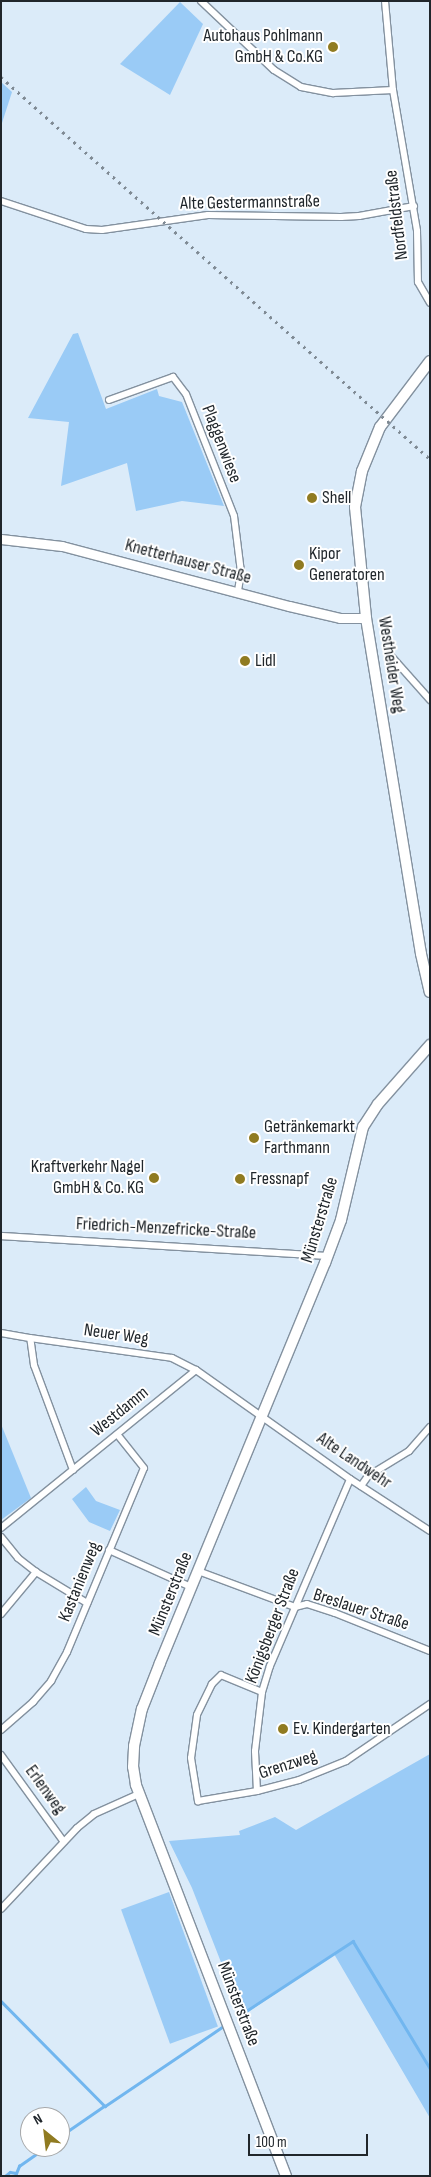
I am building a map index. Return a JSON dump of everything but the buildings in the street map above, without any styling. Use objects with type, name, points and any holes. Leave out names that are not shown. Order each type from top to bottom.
[{"type":"main road","name":"Westheider Weg","points":[[430,361],[383,422],[370,448],[358,483],[355,514],[366,618],[423,969],[430,992]]},
{"type":"main road","name":"Münsterstraße","points":[[286,2176],[139,1794],[133,1767],[138,1722],[191,1587],[328,1256],[341,1220],[363,1127],[378,1104],[430,1045]]},
{"type":"street","points":[[201,1],[274,70],[301,87],[333,93],[393,90]]},
{"type":"street","name":"Nordfeldstraße","points":[[385,1],[393,90],[414,206],[418,282],[430,303]]},
{"type":"street","name":"Alte Gestermannstraße","points":[[1,201],[86,230],[102,230],[208,215],[341,217],[359,216],[414,206]]},
{"type":"street","name":"Plaggenwiese","points":[[110,400],[173,377],[186,394],[234,516],[241,572],[238,592]]},
{"type":"street","name":"Knetterhauser Straße","points":[[1,539],[33,541],[91,552],[340,618],[366,618]]},
{"type":"street","points":[[391,656],[430,700]]},
{"type":"street","name":"Friedrich-Menzefricke-Straße","points":[[1,1236],[328,1256]]},
{"type":"street","name":"Neuer Weg","points":[[1,1333],[172,1358],[196,1370]]},
{"type":"street","points":[[30,1338],[34,1365],[73,1470]]},
{"type":"street","points":[[196,1370],[262,1415]]},
{"type":"street","name":"Westdamm","points":[[1,1528],[196,1370]]},
{"type":"street","name":"Alte Landwehr","points":[[262,1415],[350,1479],[430,1530]]},
{"type":"street","points":[[361,1486],[368,1476],[409,1451],[430,1428]]},
{"type":"street","name":"Kastanienweg","points":[[1,1730],[33,1702],[50,1681],[67,1652],[144,1468],[117,1434]]},
{"type":"street","name":"Königsberger Straße","points":[[257,1791],[254,1751],[262,1692],[270,1666],[350,1479]]},
{"type":"street","points":[[1,1537],[18,1558],[36,1572],[87,1603]]},
{"type":"street","points":[[109,1550],[191,1587]]},
{"type":"street","name":"Breslauer Straße","points":[[198,1571],[295,1607],[307,1604],[430,1651]]},
{"type":"street","points":[[1,1614],[36,1572]]},
{"type":"street","name":"Grenzweg","points":[[262,1692],[221,1676],[212,1684],[197,1715],[191,1758],[198,1801],[257,1791],[299,1780],[346,1761],[430,1704]]},
{"type":"street","name":"Erlenweg","points":[[1,1755],[64,1842]]},
{"type":"street","points":[[1,1909],[64,1842],[94,1814],[139,1794]]},
{"type":"shaded area","points":[[180,2],[203,24],[170,95],[120,64]]},
{"type":"shaded area","points":[[1,82],[12,92],[1,126]]},
{"type":"shaded area","points":[[78,333],[106,409],[157,389],[159,396],[182,402],[224,506],[182,501],[136,511],[127,463],[61,486],[69,422],[28,418],[73,334]]},
{"type":"shaded area","points":[[1,1424],[31,1498],[1,1520]]},
{"type":"shaded area","points":[[86,1487],[96,1501],[120,1510],[110,1531],[89,1522],[72,1499]]},
{"type":"shaded area","points":[[430,1754],[430,2063],[427,2065],[430,2069],[430,2118],[334,1954],[242,2016],[192,1888],[169,1841],[240,1835],[239,1831],[275,1817],[296,1830]]},
{"type":"shaded area","points":[[169,1892],[218,2026],[170,2044],[121,1909]]},
{"type":"waterway","points":[[240,2015],[353,1941],[430,2068]]},
{"type":"waterway","points":[[1,2001],[105,2106],[70,2130]]},
{"type":"waterway","points":[[105,2106],[222,2027]]},
{"type":"waterway","points":[[15,2176],[19,2166],[32,2157]]},
{"type":"waterway","points":[[5,2176],[10,2172],[16,2173]]},
{"type":"railway","points":[[1,77],[430,459]]},
{"type":"place","name":"Autohaus Pohlmann GmbH & Co.KG","points":[[333,47]]},
{"type":"place","name":"Shell","points":[[312,498]]},
{"type":"place","name":"Kipor Generatoren","points":[[299,565]]},
{"type":"place","name":"Lidl","points":[[245,661]]},
{"type":"place","name":"Getränkemarkt Farthmann","points":[[254,1138]]},
{"type":"place","name":"Kraftverkehr Nagel GmbH & Co. KG","points":[[154,1178]]},
{"type":"place","name":"Fressnapf","points":[[240,1179]]},
{"type":"place","name":"Ev. Kindergarten","points":[[283,1729]]}]
